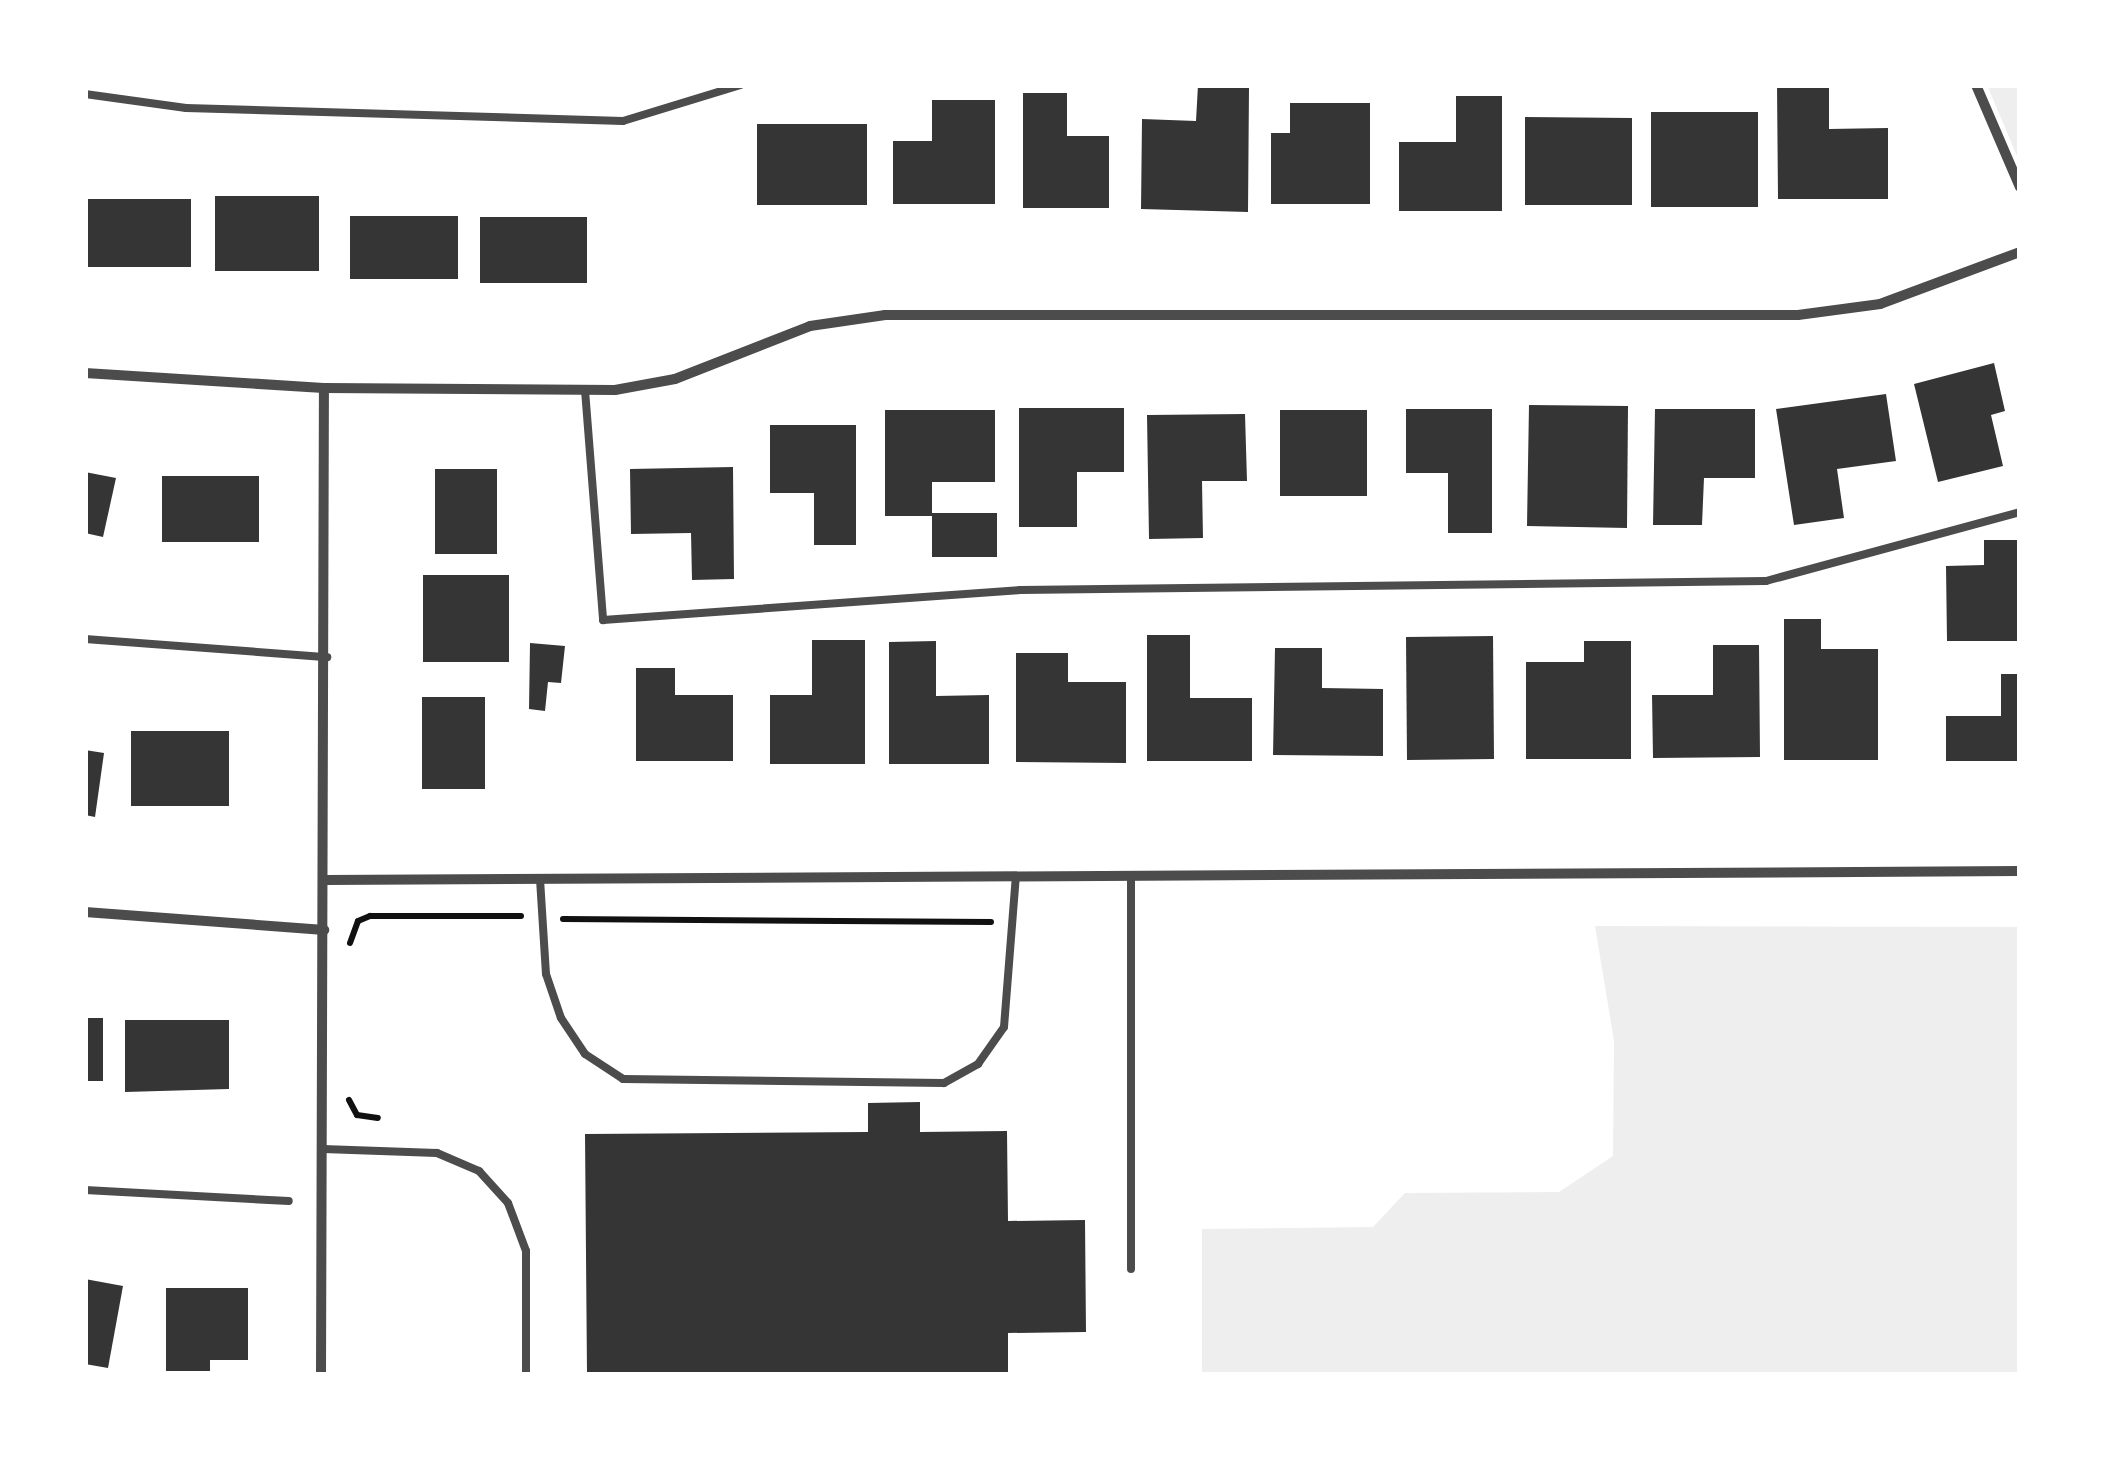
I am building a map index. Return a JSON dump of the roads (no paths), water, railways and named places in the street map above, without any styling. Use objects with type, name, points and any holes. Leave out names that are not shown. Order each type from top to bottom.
[{"type":"street","points":[[1976,85],[2020,188]]},
{"type":"street","points":[[85,373],[324,388],[585,390],[675,379],[810,326],[885,315],[1798,315],[1880,304],[2020,252]]},
{"type":"street","points":[[321,1375],[327,657],[324,388]]},
{"type":"street","points":[[324,880],[2020,871]]},
{"type":"street","points":[[85,912],[324,930]]},
{"type":"lane","points":[[85,94],[186,108],[623,121],[742,85]]},
{"type":"lane","points":[[585,390],[602,620],[1020,590],[1766,581],[2020,512]]},
{"type":"lane","points":[[85,639],[327,657]]},
{"type":"lane","points":[[540,879],[546,974],[561,1018],[586,1054],[623,1079],[944,1082],[978,1064],[1004,1027],[1016,876]]},
{"type":"lane","points":[[1131,876],[1131,1269]]},
{"type":"lane","points":[[322,1149],[437,1153],[479,1171],[498,1192],[526,1250],[526,1375]]},
{"type":"lane","points":[[85,1190],[289,1201]]}]
